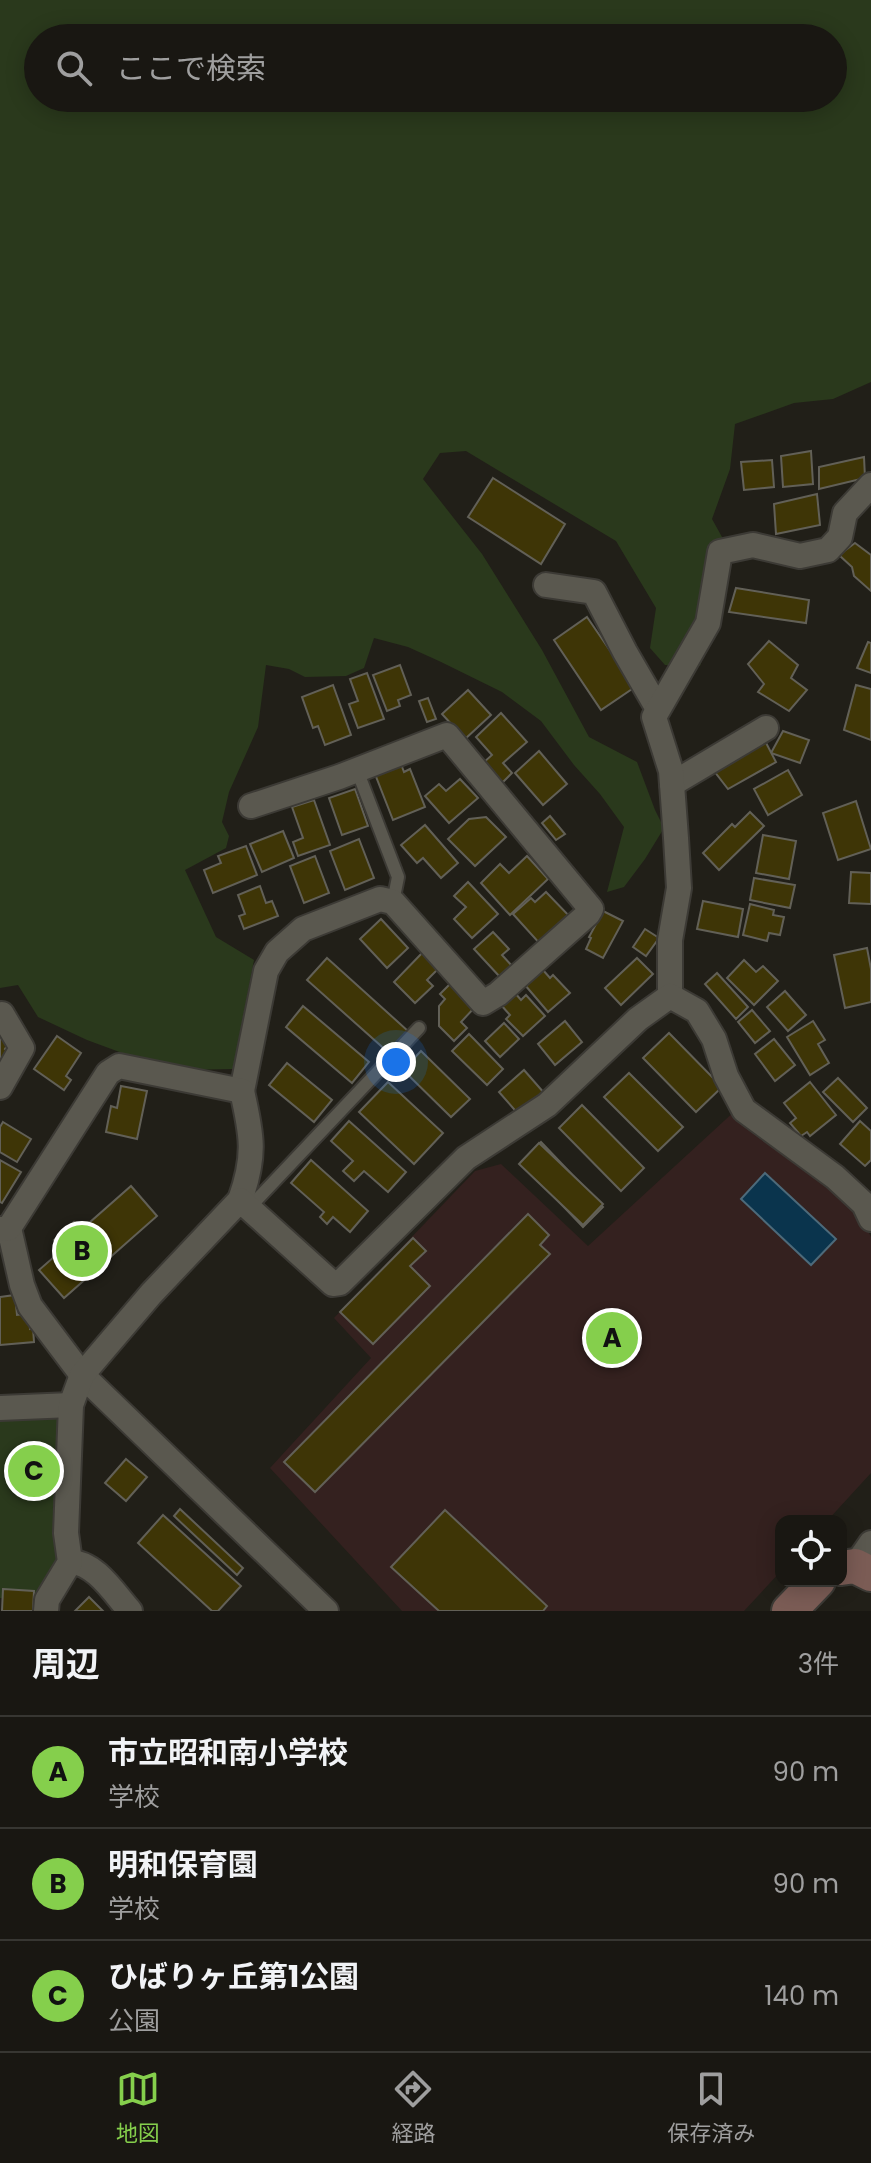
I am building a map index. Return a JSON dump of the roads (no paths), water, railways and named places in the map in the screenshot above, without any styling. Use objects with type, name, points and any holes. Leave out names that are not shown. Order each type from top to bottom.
[{"type":"street","points":[[670,996],[670,940],[679,888],[671,771],[654,717],[708,623],[720,552],[753,545],[800,556],[828,550],[840,537],[845,513],[871,485]]},
{"type":"street","points":[[546,585],[594,592],[658,709]]},
{"type":"street","points":[[672,784],[766,728]]},
{"type":"street","points":[[46,1611],[47,1600],[70,1562],[66,1533],[71,1405],[82,1375],[151,1294],[245,1204],[251,1143],[242,1091],[266,971],[277,952],[303,929],[380,899],[393,902],[483,1003],[498,994],[591,909],[447,735],[251,806]]},
{"type":"street","points":[[245,1204],[333,1284],[340,1283],[466,1158],[547,1105],[638,1019],[670,996]]},
{"type":"street","points":[[670,996],[697,1011],[714,1039],[726,1076],[744,1110],[835,1177],[864,1204],[871,1219]]},
{"type":"street","points":[[0,1087],[22,1048],[2,1014]]},
{"type":"street","points":[[242,1091],[119,1066],[108,1073],[4,1228],[30,1306],[82,1375],[326,1611]]},
{"type":"street","points":[[0,1408],[71,1405]]},
{"type":"street","points":[[70,1562],[81,1562],[95,1572],[130,1611]]},
{"type":"street","points":[[789,1611],[812,1587]]},
{"type":"lane","points":[[357,770],[398,877],[393,902]]},
{"type":"lane","points":[[245,1204],[419,1028]]},
{"type":"water","points":[[765,1173],[836,1239],[811,1265],[741,1199]]},
{"type":"place","name":"明和保育園","points":[[82,1251]]},
{"type":"place","name":"市立昭和南小学校","points":[[612,1338]]},
{"type":"place","name":"ひばりヶ丘第1公園","points":[[34,1471]]}]
